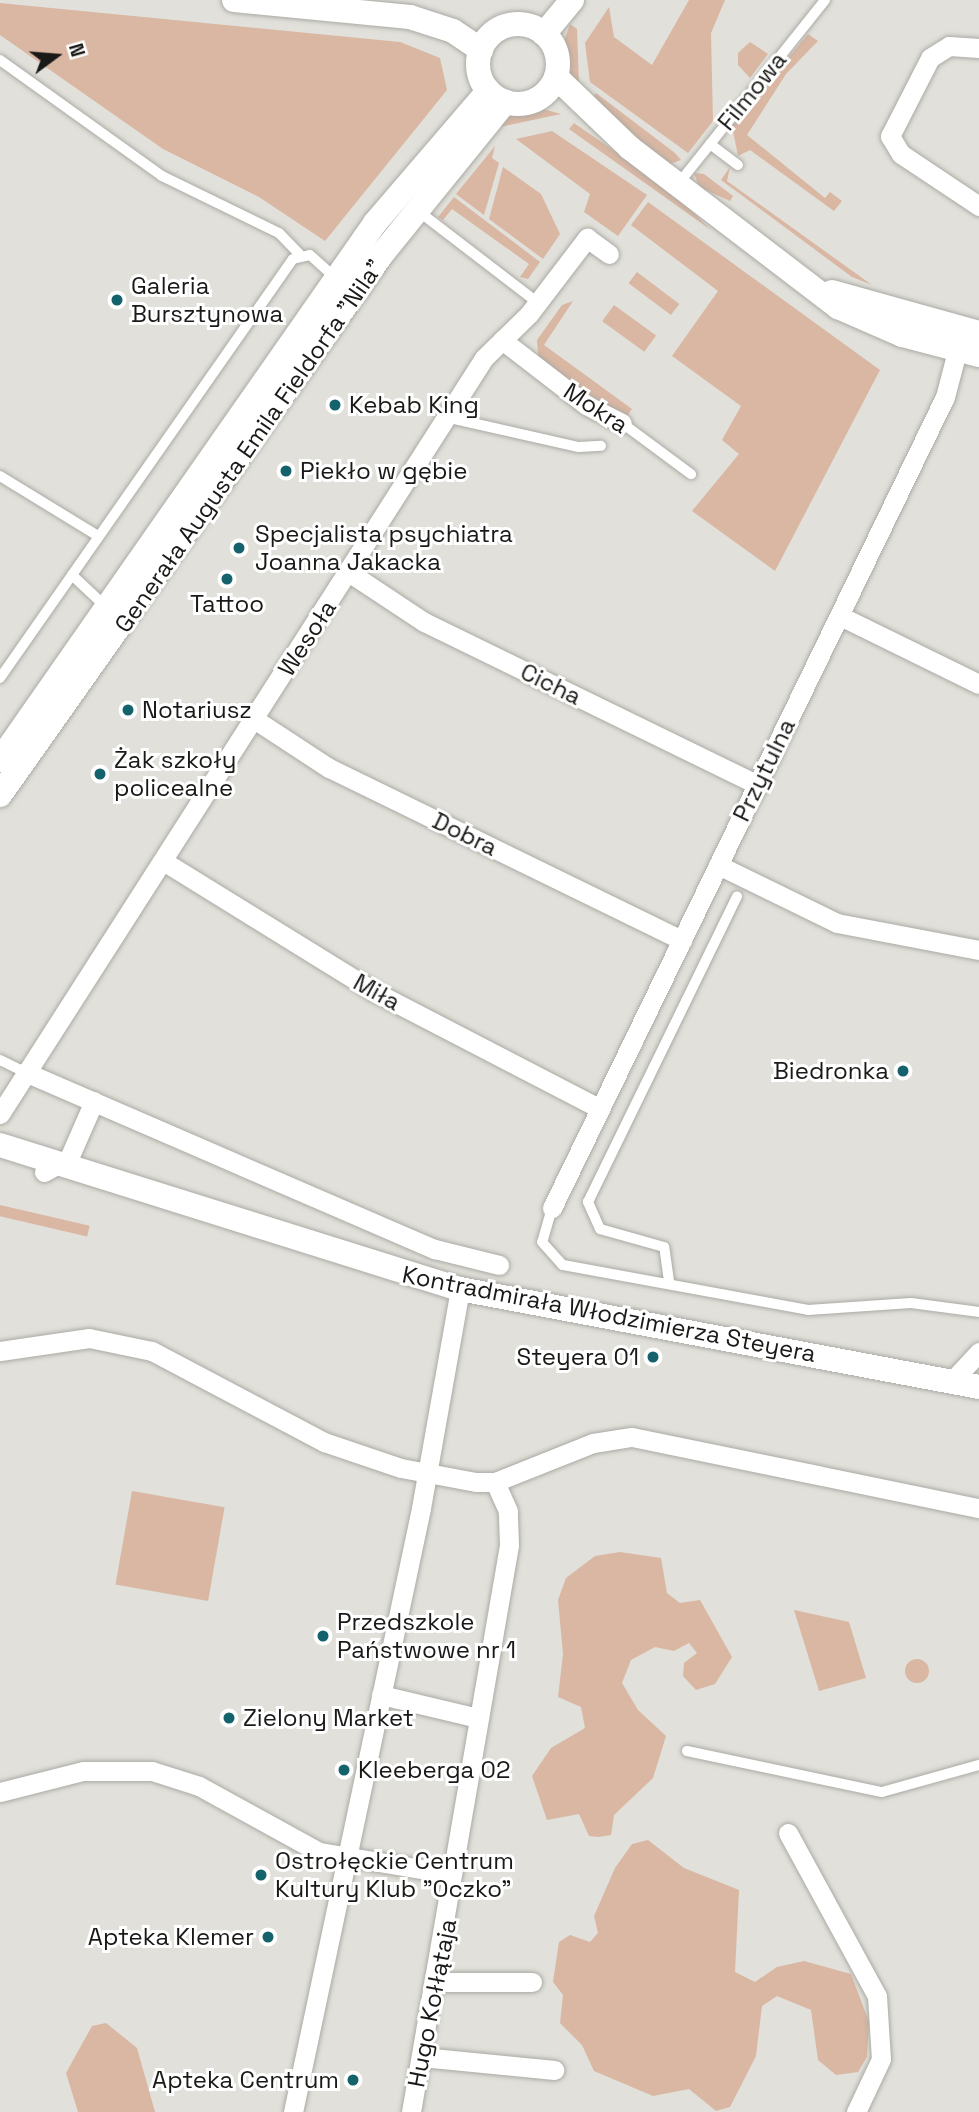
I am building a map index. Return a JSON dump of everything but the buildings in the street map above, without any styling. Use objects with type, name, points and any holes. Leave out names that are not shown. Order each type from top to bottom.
[{"type":"street","points":[[234,0],[410,17],[486,42],[524,24],[544,34],[557,54],[556,77],[535,101]]},
{"type":"street","points":[[390,0],[451,14],[486,42]]},
{"type":"street","points":[[544,34],[572,0]]},
{"type":"street","points":[[486,42],[479,71],[496,96],[535,101],[630,148]]},
{"type":"street","points":[[979,48],[949,46],[930,58],[890,136],[901,154],[979,206]]},
{"type":"street","points":[[556,77],[630,148],[818,288],[969,341]]},
{"type":"street","name":"Generała Augusta Emila Fieldorfa \"Nila\"","points":[[0,760],[337,279],[411,199],[496,96]]},
{"type":"street","name":"Generała Augusta Emila Fieldorfa \"Nila\"","points":[[0,796],[123,626],[352,298],[411,199]]},
{"type":"street","name":"Wesoła","points":[[0,1114],[450,418],[484,358],[539,303],[587,238],[609,254]]},
{"type":"street","name":"Mokra","points":[[502,340],[586,405],[622,423]]},
{"type":"street","name":"Przytulna","points":[[552,1208],[840,616],[969,341]]},
{"type":"street","name":"Cicha","points":[[350,573],[424,622],[758,785]]},
{"type":"street","points":[[840,616],[979,684]]},
{"type":"street","name":"Dobra","points":[[254,719],[329,768],[682,940]]},
{"type":"street","name":"Miła","points":[[163,861],[375,992],[599,1108]]},
{"type":"street","points":[[718,865],[837,923],[979,950]]},
{"type":"street","name":"Kontradmirała Włodzimierza Steyera","points":[[25,1072],[435,1248],[499,1265]]},
{"type":"street","points":[[53,1168],[94,1101]]},
{"type":"street","name":"Kontradmirała Włodzimierza Steyera","points":[[0,1145],[53,1168],[460,1289],[979,1387]]},
{"type":"street","name":"Kontradmirała Włodzimierza Steyera","points":[[0,1163],[53,1168]]},
{"type":"street","points":[[293,2112],[427,1473],[460,1289]]},
{"type":"street","points":[[0,1351],[89,1338],[152,1351],[324,1442],[427,1473],[495,1482],[593,1443],[632,1437],[979,1508]]},
{"type":"street","points":[[952,1381],[979,1352]]},
{"type":"street","name":"Hugo Kołłątaja","points":[[411,2112],[437,1982],[451,1874],[510,1532],[495,1482]]},
{"type":"street","points":[[381,1695],[478,1718]]},
{"type":"street","points":[[0,1792],[83,1771],[161,1772],[199,1786],[319,1852],[451,1874]]},
{"type":"street","points":[[788,1833],[877,1996],[881,2059],[856,2112]]},
{"type":"street","points":[[437,1982],[532,1982]]},
{"type":"street","points":[[422,2057],[554,2070]]},
{"type":"lane","name":"Filmowa","points":[[679,183],[825,0]]},
{"type":"lane","points":[[0,60],[162,176],[279,233],[300,255],[310,255],[337,279],[352,298]]},
{"type":"lane","points":[[710,144],[738,165]]},
{"type":"lane","points":[[411,199],[539,303]]},
{"type":"lane","points":[[0,678],[98,536],[300,255]]},
{"type":"lane","points":[[450,418],[579,447],[601,446]]},
{"type":"lane","name":"Mokra","points":[[622,423],[691,474]]},
{"type":"lane","points":[[0,476],[98,536]]},
{"type":"lane","points":[[72,575],[107,607],[123,626]]},
{"type":"lane","points":[[668,1281],[664,1247],[600,1229],[588,1202],[737,896]]},
{"type":"lane","points":[[0,1060],[25,1072]]},
{"type":"lane","points":[[552,1208],[543,1224],[549,1257],[563,1265],[668,1281],[808,1310],[911,1303],[979,1312]]},
{"type":"lane","points":[[687,1751],[881,1792],[979,1765]]},
{"type":"shaded area","points":[[689,0],[725,0],[711,33],[713,121],[688,153],[590,82],[585,43],[609,7],[614,37],[652,65]]},
{"type":"shaded area","points":[[0,3],[400,42],[440,58],[447,90],[325,241],[259,197],[163,149],[0,35]]},
{"type":"shaded area","points":[[570,24],[577,29],[579,84],[567,73],[563,44]]},
{"type":"shaded area","points":[[808,34],[818,41],[786,74],[747,135],[825,198],[830,192],[842,201],[834,211],[750,150],[738,156],[732,126]]},
{"type":"shaded area","points":[[750,42],[768,54],[750,78],[738,65],[738,53]]},
{"type":"shaded area","points":[[596,93],[681,160],[670,164],[590,101]]},
{"type":"shaded area","points":[[543,109],[561,114],[500,127],[504,114]]},
{"type":"shaded area","points":[[574,123],[668,188],[711,230],[569,129]]},
{"type":"shaded area","points":[[552,131],[647,195],[618,236],[584,212],[590,194],[516,139]]},
{"type":"shaded area","points":[[495,146],[492,158],[499,163],[484,215],[456,194]]},
{"type":"shaded area","points":[[503,167],[541,194],[560,234],[543,259],[489,219]]},
{"type":"shaded area","points":[[730,167],[727,181],[872,285],[852,277],[721,180]]},
{"type":"shaded area","points":[[694,173],[704,174],[733,196],[730,201],[699,187]]},
{"type":"shaded area","points":[[454,197],[540,262],[528,279],[520,277],[529,264],[452,209],[443,220],[438,217]]},
{"type":"shaded area","points":[[648,202],[880,370],[775,571],[692,511],[739,454],[722,440],[741,406],[672,356],[718,291],[631,225]]},
{"type":"shaded area","points":[[637,272],[679,304],[671,315],[629,283]]},
{"type":"shaded area","points":[[573,301],[544,345],[632,409],[624,420],[538,356],[537,340],[562,305]]},
{"type":"shaded area","points":[[614,305],[656,336],[644,352],[602,321]]},
{"type":"shaded area","points":[[0,1205],[90,1226],[87,1236],[0,1216]]},
{"type":"shaded area","points":[[132,1491],[225,1507],[208,1601],[116,1585]]},
{"type":"shaded area","points":[[620,1552],[661,1558],[667,1593],[680,1603],[700,1600],[732,1657],[715,1684],[696,1690],[683,1676],[684,1663],[697,1653],[689,1643],[674,1651],[655,1647],[631,1660],[622,1683],[638,1710],[666,1736],[653,1778],[614,1815],[611,1835],[598,1837],[589,1836],[579,1814],[547,1820],[532,1776],[551,1748],[585,1728],[581,1707],[558,1697],[563,1654],[558,1600],[566,1578],[595,1556]]},
{"type":"shaded area","points":[[794,1610],[849,1622],[866,1678],[819,1691]]},
{"type":"shaded area","points":[[912,1659],[922,1659],[929,1666],[929,1676],[922,1683],[912,1683],[905,1676],[905,1666]]},
{"type":"shaded area","points":[[648,1840],[684,1868],[739,1890],[735,1972],[755,1982],[777,1967],[804,1961],[851,1974],[869,2022],[867,2057],[858,2072],[836,2075],[818,2060],[811,2010],[777,1996],[762,2006],[756,2056],[730,2107],[716,2111],[689,2089],[653,2096],[594,2071],[582,2045],[560,2023],[563,1995],[553,1982],[559,1942],[570,1935],[590,1942],[598,1933],[594,1916],[615,1868],[632,1844]]},
{"type":"shaded area","points":[[106,2023],[137,2048],[155,2112],[78,2112],[66,2073],[92,2026]]},
{"type":"place","name":"Galeria Bursztynowa","points":[[117,300]]},
{"type":"place","name":"Kebab King","points":[[335,405]]},
{"type":"place","name":"Piekło w gębie","points":[[286,471]]},
{"type":"place","name":"Specjalista psychiatra Joanna Jakacka","points":[[239,548]]},
{"type":"place","name":"Tattoo","points":[[227,579]]},
{"type":"place","name":"Notariusz","points":[[128,710]]},
{"type":"place","name":"Żak szkoły policealne","points":[[100,774]]},
{"type":"place","name":"Biedronka","points":[[903,1071]]},
{"type":"place","name":"Steyera 01","points":[[653,1357]]},
{"type":"place","name":"Przedszkole Państwowe nr 1","points":[[323,1636]]},
{"type":"place","name":"Zielony Market","points":[[229,1718]]},
{"type":"place","name":"Kleeberga 02","points":[[344,1770]]},
{"type":"place","name":"Ostrołęckie Centrum Kultury Klub \"Oczko\"","points":[[261,1875]]},
{"type":"place","name":"Apteka Klemer","points":[[268,1937]]},
{"type":"place","name":"Apteka Centrum","points":[[353,2080]]}]
